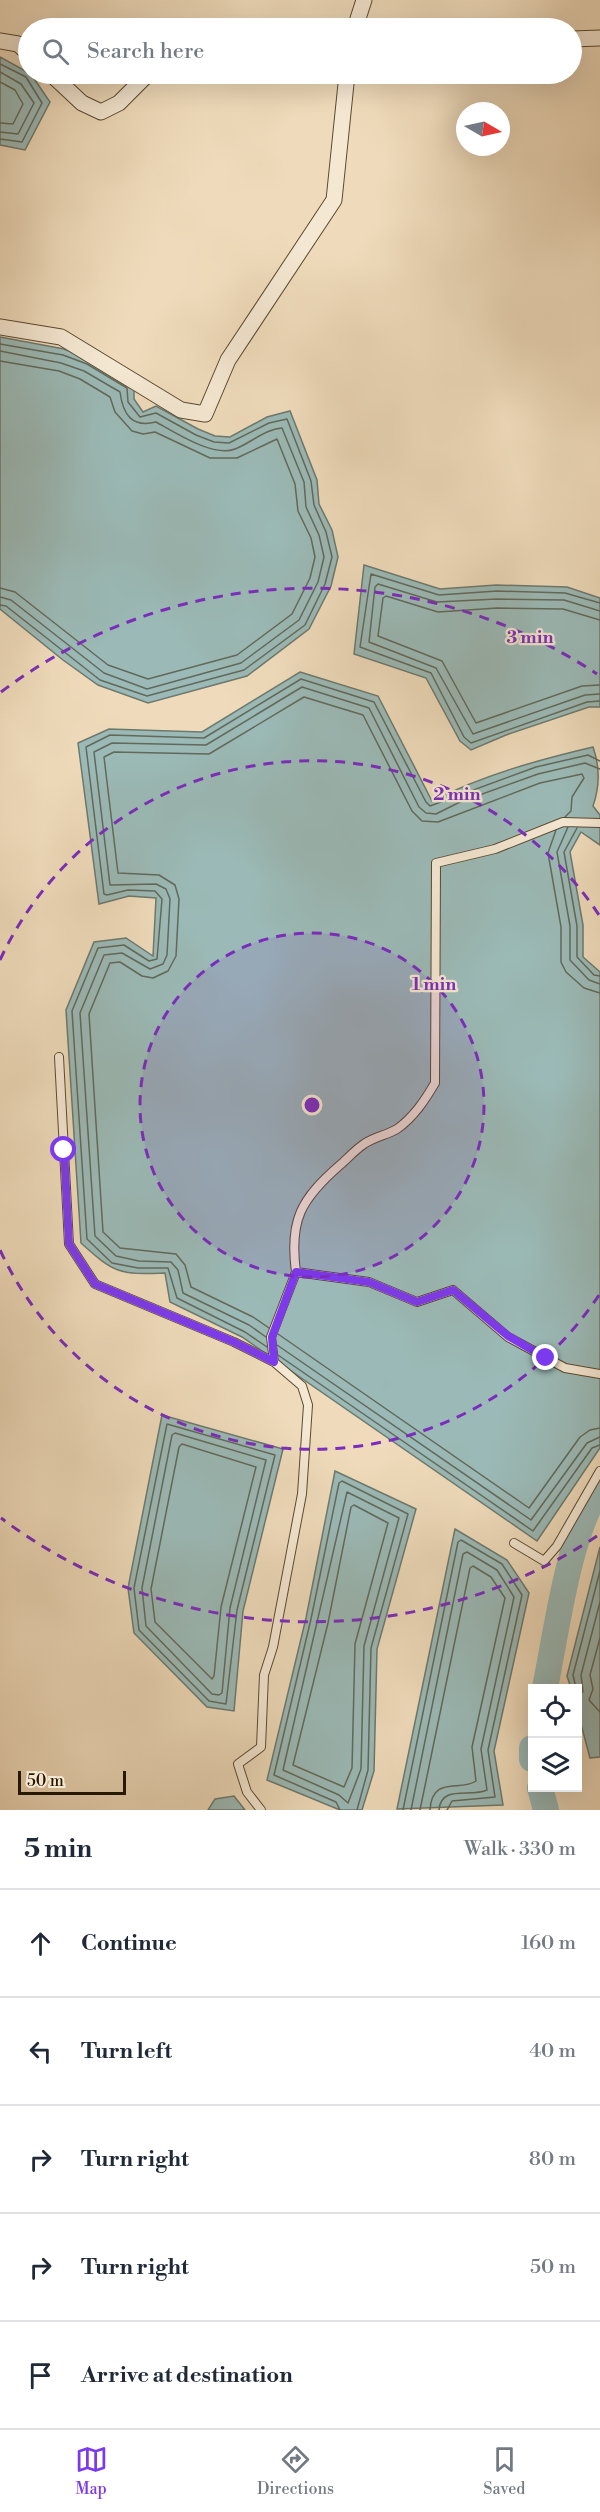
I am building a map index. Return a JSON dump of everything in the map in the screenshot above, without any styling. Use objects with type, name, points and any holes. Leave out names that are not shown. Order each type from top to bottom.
[{"type":"street","points":[[358,18],[364,0]]},
{"type":"street","points":[[582,39],[600,38]]},
{"type":"street","points":[[0,41],[18,44]]},
{"type":"street","points":[[62,84],[82,103],[101,112],[119,103],[138,84]]},
{"type":"street","points":[[0,327],[61,337],[181,410],[205,414],[228,360],[334,200],[346,84]]},
{"type":"lane","points":[[274,1362],[272,1337],[296,1272],[293,1245],[296,1222],[306,1200],[327,1176],[364,1144],[397,1129],[423,1104],[435,1083],[436,863],[495,849],[563,822],[600,823]]},
{"type":"lane","points":[[59,1057],[69,1244],[95,1284],[234,1342],[274,1362],[302,1386],[308,1405],[302,1494],[273,1647],[264,1675],[261,1747],[238,1764],[247,1792],[261,1810]]},
{"type":"lane","points":[[296,1272],[369,1282],[417,1302],[453,1290],[508,1336],[565,1368],[600,1374]]},
{"type":"lane","points":[[514,1543],[544,1561],[557,1546],[600,1471]]},
{"type":"water","points":[[0,57],[18,67],[18,84],[38,84],[50,102],[25,150],[0,145]]},
{"type":"water","points":[[0,337],[64,349],[90,359],[134,385],[134,399],[143,412],[156,406],[215,436],[230,437],[267,417],[290,411],[317,480],[319,504],[332,530],[338,557],[331,586],[309,629],[247,676],[148,703],[98,685],[0,609]]},
{"type":"water","points":[[364,565],[440,589],[496,585],[567,587],[600,598],[600,707],[589,707],[506,735],[471,750],[460,741],[426,678],[354,654]]},
{"type":"water","points":[[300,672],[378,696],[432,801],[471,783],[531,763],[593,747],[595,754],[598,776],[593,806],[600,815],[600,845],[581,832],[570,852],[583,925],[583,957],[600,972],[600,1448],[537,1541],[242,1337],[170,1302],[165,1273],[118,1270],[102,1261],[81,1243],[66,1010],[94,942],[126,938],[153,956],[156,898],[129,896],[99,904],[78,743],[109,729],[202,732]]},
{"type":"water","points":[[162,1415],[283,1449],[243,1611],[234,1711],[207,1707],[134,1633],[128,1588]]},
{"type":"water","points":[[335,1471],[416,1509],[377,1649],[374,1771],[362,1810],[340,1810],[267,1780],[306,1618]]},
{"type":"water","points":[[455,1529],[507,1560],[529,1593],[494,1751],[503,1805],[397,1809]]},
{"type":"water","points":[[600,1547],[600,1757],[590,1758],[582,1728],[582,1684],[570,1684],[567,1676]]},
{"type":"water","points":[[234,1796],[245,1810],[208,1810],[215,1799]]},
{"type":"waterway","points":[[546,1684],[572,1556],[589,1507],[600,1488]]},
{"type":"waterway","points":[[541,1792],[546,1810]]},
{"type":"route","points":[[64,1150],[69,1244],[95,1284],[234,1342],[274,1362],[272,1337],[296,1272],[369,1282],[417,1302],[453,1290],[508,1336],[546,1358]]}]
